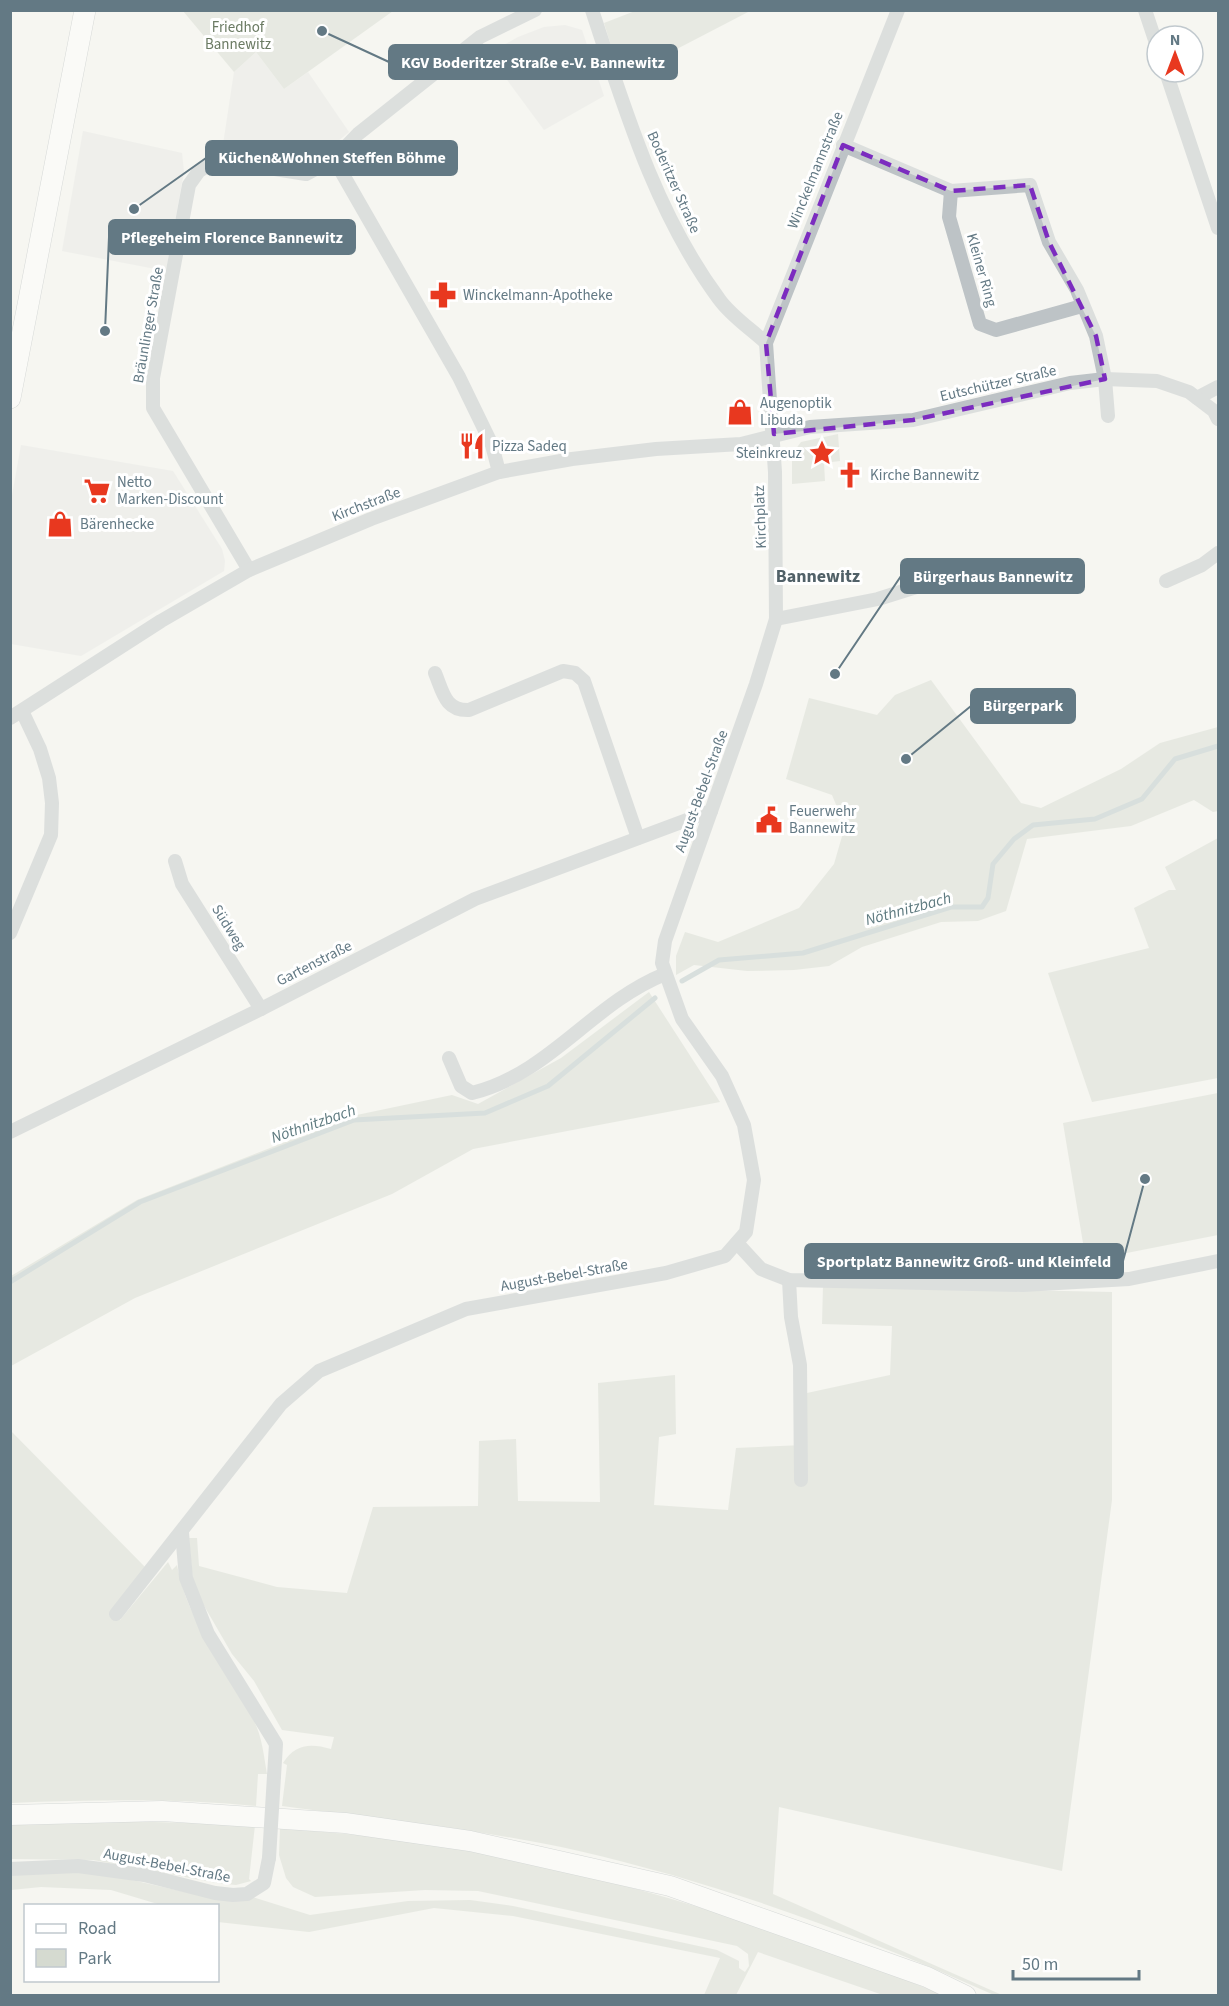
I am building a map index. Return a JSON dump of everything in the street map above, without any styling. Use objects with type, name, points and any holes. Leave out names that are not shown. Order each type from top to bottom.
[{"type":"main road","points":[[10,398],[86,10]]},
{"type":"main road","points":[[10,1815],[162,1811],[345,1823],[470,1841],[670,1886],[927,1977],[966,1995]]},
{"type":"street","name":"Bräunlinger Straße","points":[[249,570],[153,408],[153,378],[189,185],[199,171],[218,160],[306,174],[334,159],[358,134],[480,37],[535,10]]},
{"type":"street","name":"Boderitzer Straße","points":[[592,10],[628,119],[678,235],[719,300],[766,342]]},
{"type":"street","name":"Winckelmannstraße","points":[[766,342],[898,10]]},
{"type":"street","points":[[1170,84],[1218,228]]},
{"type":"street","points":[[843,145],[951,191],[1030,185],[1049,242],[1077,290],[1096,336],[1106,379],[1108,416]]},
{"type":"street","points":[[334,159],[459,377],[492,445],[499,472]]},
{"type":"street","name":"Kleiner Ring","points":[[951,191],[949,217],[980,324],[996,330],[1082,306]]},
{"type":"street","name":"Kirchplatz","points":[[766,342],[774,434],[778,578],[776,619]]},
{"type":"street","name":"Eutschützer Straße","points":[[774,434],[810,427],[913,420],[1049,387],[1106,379],[1157,381],[1197,398],[1218,419]]},
{"type":"street","points":[[1197,398],[1218,387]]},
{"type":"street","name":"Kirchstraße","points":[[16,714],[162,621],[249,570],[371,519],[499,472],[656,449],[741,444],[774,434]]},
{"type":"street","points":[[1166,581],[1202,565],[1218,553]]},
{"type":"street","points":[[776,619],[878,599],[932,582],[956,570],[966,570],[975,578]]},
{"type":"street","name":"August-Bebel-Straße","points":[[116,1614],[182,1533],[281,1404],[319,1371],[466,1309],[666,1273],[725,1256],[747,1233],[754,1180],[744,1125],[722,1076],[682,1019],[662,963],[665,941],[756,684],[776,619]]},
{"type":"street","points":[[435,673],[447,704],[457,710],[469,710],[563,671],[575,673],[584,681],[638,838]]},
{"type":"street","points":[[10,933],[51,835],[52,803],[49,778],[43,759],[16,714]]},
{"type":"street","name":"Gartenstraße","points":[[10,1132],[261,1009],[475,899],[711,811]]},
{"type":"street","name":"Südweg","points":[[175,861],[182,884],[261,1009]]},
{"type":"street","points":[[448,1058],[461,1086],[472,1093],[491,1088],[545,1059],[610,1003],[640,984],[665,974]]},
{"type":"street","points":[[737,1243],[761,1269],[789,1280],[1023,1285],[1129,1279],[1218,1262]]},
{"type":"street","points":[[789,1280],[791,1317],[800,1365],[801,1480]]},
{"type":"street","name":"August-Bebel-Straße","points":[[10,1869],[78,1866],[144,1875],[215,1893],[247,1894],[264,1882],[269,1858],[276,1744],[208,1634],[186,1578],[182,1533]]},
{"type":"highlighted area","points":[[843,145],[951,191],[1030,185],[1049,242],[1096,336],[1105,379],[913,420],[774,434],[766,343]]},
{"type":"shaded area","points":[[565,25],[582,30],[604,96],[544,130],[488,54],[518,37],[544,27]]},
{"type":"shaded area","points":[[256,52],[284,89],[308,72],[349,132],[325,152],[294,163],[222,151],[234,72]]},
{"type":"shaded area","points":[[83,131],[182,153],[184,172],[166,271],[62,251]]},
{"type":"shaded area","points":[[21,445],[173,471],[222,549],[225,561],[224,571],[81,656],[11,644],[11,501]]},
{"type":"green space","name":"Friedhof Bannewitz","points":[[183,11],[393,11],[284,89],[256,52],[234,72]]},
{"type":"green space","points":[[635,11],[750,11],[621,78],[604,23]]},
{"type":"green space","points":[[838,434],[840,461],[824,463],[825,481],[792,484],[792,454],[801,442]]},
{"type":"green space","points":[[931,680],[1021,803],[1041,808],[1121,769],[1160,743],[1218,727],[1218,811],[1213,812],[1194,800],[1131,826],[1027,839],[1006,911],[978,921],[941,922],[862,947],[829,966],[794,970],[747,971],[694,965],[676,975],[676,956],[685,932],[718,942],[799,908],[834,864],[845,826],[832,795],[786,779],[809,698],[877,715],[895,695]]},
{"type":"green space","points":[[1218,838],[1218,1078],[1092,1102],[1048,973],[1149,948],[1134,908],[1169,890],[1176,890],[1165,867]]},
{"type":"green space","points":[[649,992],[720,1102],[473,1149],[392,1194],[135,1298],[11,1366],[11,1276],[137,1200],[352,1116],[452,1095],[478,1104],[561,1058]]},
{"type":"green space","points":[[1218,1093],[1218,1235],[1086,1261],[1063,1123]]},
{"type":"green space","points":[[823,1286],[1112,1292],[1112,1500],[1062,1871],[779,1807],[773,1894],[1002,1995],[994,1995],[893,1952],[790,1913],[632,1864],[542,1843],[430,1825],[282,1806],[287,1765],[283,1763],[293,1752],[304,1747],[316,1746],[331,1749],[334,1737],[282,1730],[254,1681],[232,1654],[199,1597],[193,1582],[189,1538],[197,1538],[199,1566],[277,1587],[347,1593],[373,1507],[478,1506],[479,1441],[516,1439],[518,1501],[600,1502],[598,1383],[675,1375],[676,1434],[659,1437],[654,1505],[728,1510],[736,1448],[804,1445],[807,1393],[890,1375],[892,1326],[822,1324]]},
{"type":"green space","points":[[10,1430],[145,1567],[110,1613],[120,1620],[168,1562],[172,1570],[177,1565],[182,1587],[199,1627],[244,1702],[259,1733],[267,1774],[258,1774],[256,1806],[164,1801],[11,1803]]},
{"type":"green space","points":[[121,1821],[255,1825],[249,1879],[251,1881],[236,1885],[217,1883],[93,1860],[11,1859],[10,1825]]},
{"type":"green space","points":[[280,1828],[423,1843],[508,1858],[635,1889],[759,1926],[943,1995],[883,1995],[758,1952],[736,1995],[704,1995],[720,1958],[513,1916],[434,1908],[309,1932],[219,1922],[219,1904],[158,1904],[111,1890],[41,1887],[11,1890],[10,1872],[82,1872],[132,1880],[207,1897],[252,1897],[310,1915],[408,1901],[470,1900],[513,1906],[717,1950],[739,1961],[739,1968],[745,1972],[749,1966],[748,1954],[737,1946],[478,1891],[425,1890],[315,1897],[293,1887],[286,1878],[279,1855]]},
{"type":"waterway","name":"Nöthnitzbach","points":[[682,981],[719,960],[803,953],[951,907],[982,907],[988,898],[993,864],[1014,839],[1033,825],[1095,819],[1142,799],[1175,759],[1218,746]]},
{"type":"waterway","name":"Nöthnitzbach","points":[[10,1282],[140,1202],[354,1120],[485,1113],[548,1086],[655,998]]},
{"type":"place","name":"KGV Boderitzer Straße e-V. Bannewitz","points":[[322,31]]},
{"type":"place","name":"Küchen&Wohnen Steffen Böhme","points":[[134,209]]},
{"type":"place","name":"Winckelmann-Apotheke","points":[[443,295]]},
{"type":"place","name":"Pflegeheim Florence Bannewitz","points":[[105,331]]},
{"type":"place","name":"Augenoptik Libuda","points":[[740,412]]},
{"type":"place","name":"Pizza Sadeq","points":[[472,446]]},
{"type":"place","name":"Steinkreuz","points":[[822,453]]},
{"type":"place","name":"Kirche Bannewitz","points":[[850,475]]},
{"type":"place","name":"Netto Marken-Discount","points":[[97,491]]},
{"type":"place","name":"Bärenhecke","points":[[60,524]]},
{"type":"place","name":"Bürgerhaus Bannewitz","points":[[835,674]]},
{"type":"place","name":"Bürgerpark","points":[[906,759]]},
{"type":"place","name":"Feuerwehr Bannewitz","points":[[769,820]]},
{"type":"place","name":"Sportplatz Bannewitz Groß- und Kleinfeld","points":[[1145,1179]]},
{"type":"district","name":"Bannewitz","points":[[818,576]]}]
